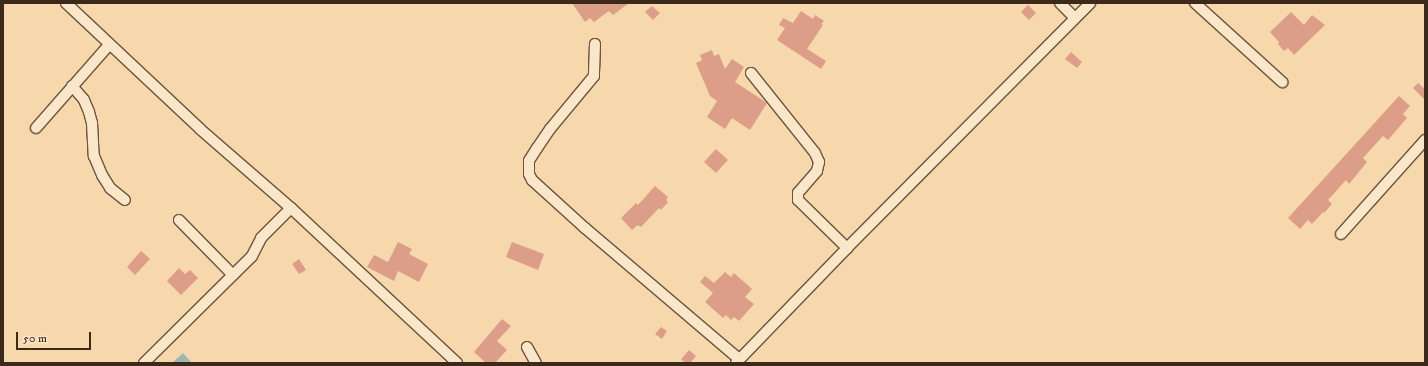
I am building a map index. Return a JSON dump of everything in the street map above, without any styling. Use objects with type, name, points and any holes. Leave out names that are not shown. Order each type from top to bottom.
[{"type":"street","points":[[66,3],[200,129],[291,208],[456,363]]},
{"type":"street","points":[[1060,3],[1074,17]]},
{"type":"street","points":[[595,44],[594,76],[550,129],[530,161],[528,169],[532,180],[737,361],[1074,17],[1090,3]]},
{"type":"street","points":[[1195,3],[1282,82]]},
{"type":"street","points":[[36,128],[109,44]]},
{"type":"street","points":[[751,73],[815,153],[819,162],[817,171],[798,193],[798,200],[847,248]]},
{"type":"street","points":[[72,86],[84,100],[90,112],[94,156],[102,175],[110,188],[124,200]]},
{"type":"street","points":[[1341,234],[1425,140]]},
{"type":"street","points":[[144,363],[252,256],[261,238],[291,208]]},
{"type":"street","points":[[179,220],[233,275]]},
{"type":"street","points":[[527,347],[536,363]]},
{"type":"water","points":[[183,353],[192,363],[173,362]]},
{"type":"building","points":[[572,3],[629,3],[613,15],[609,11],[594,22],[590,18],[585,22]]},
{"type":"building","points":[[1028,5],[1036,13],[1029,20],[1021,12]]},
{"type":"building","points":[[652,6],[660,13],[653,20],[645,12]]},
{"type":"building","points":[[801,11],[813,19],[815,15],[824,21],[821,24],[823,25],[807,49],[826,61],[821,69],[777,40],[785,28],[779,25],[783,18],[793,23]]},
{"type":"building","points":[[1291,12],[1304,25],[1312,15],[1325,25],[1294,55],[1288,48],[1284,51],[1278,44],[1279,42],[1270,32]]},
{"type":"building","points":[[712,50],[714,56],[719,54],[725,69],[732,59],[744,67],[735,82],[767,103],[750,130],[732,118],[725,129],[707,117],[717,101],[710,96],[696,63],[702,60],[700,55]]},
{"type":"building","points":[[1071,52],[1082,62],[1077,68],[1065,59]]},
{"type":"building","points":[[1418,83],[1425,89],[1425,100],[1413,88]]},
{"type":"building","points":[[1399,96],[1410,106],[1403,114],[1407,118],[1388,140],[1383,136],[1363,158],[1367,162],[1349,184],[1346,180],[1328,200],[1332,204],[1324,213],[1323,212],[1312,224],[1308,220],[1300,229],[1288,218]]},
{"type":"building","points":[[716,149],[728,160],[716,173],[704,162]]},
{"type":"building","points":[[655,186],[668,197],[666,200],[668,202],[661,210],[659,208],[641,227],[638,225],[632,230],[621,218],[636,203],[638,205]]},
{"type":"building","points":[[398,242],[412,249],[409,254],[428,264],[419,282],[398,271],[394,281],[367,267],[374,255],[388,262]]},
{"type":"building","points":[[512,242],[544,254],[538,270],[506,257]]},
{"type":"building","points":[[141,251],[150,259],[135,275],[127,267]]},
{"type":"building","points":[[299,259],[306,270],[299,274],[292,264]]},
{"type":"building","points":[[179,268],[185,274],[190,270],[198,278],[181,295],[167,281]]},
{"type":"building","points":[[725,272],[731,277],[734,273],[752,289],[745,297],[754,304],[739,321],[734,317],[731,320],[726,315],[723,318],[705,302],[713,293],[700,282],[705,276],[714,283]]},
{"type":"building","points":[[502,319],[511,326],[497,341],[507,350],[495,363],[486,363],[474,352]]},
{"type":"building","points":[[661,327],[667,331],[662,339],[655,334]]},
{"type":"building","points":[[689,350],[696,356],[690,363],[685,363],[681,359]]}]
